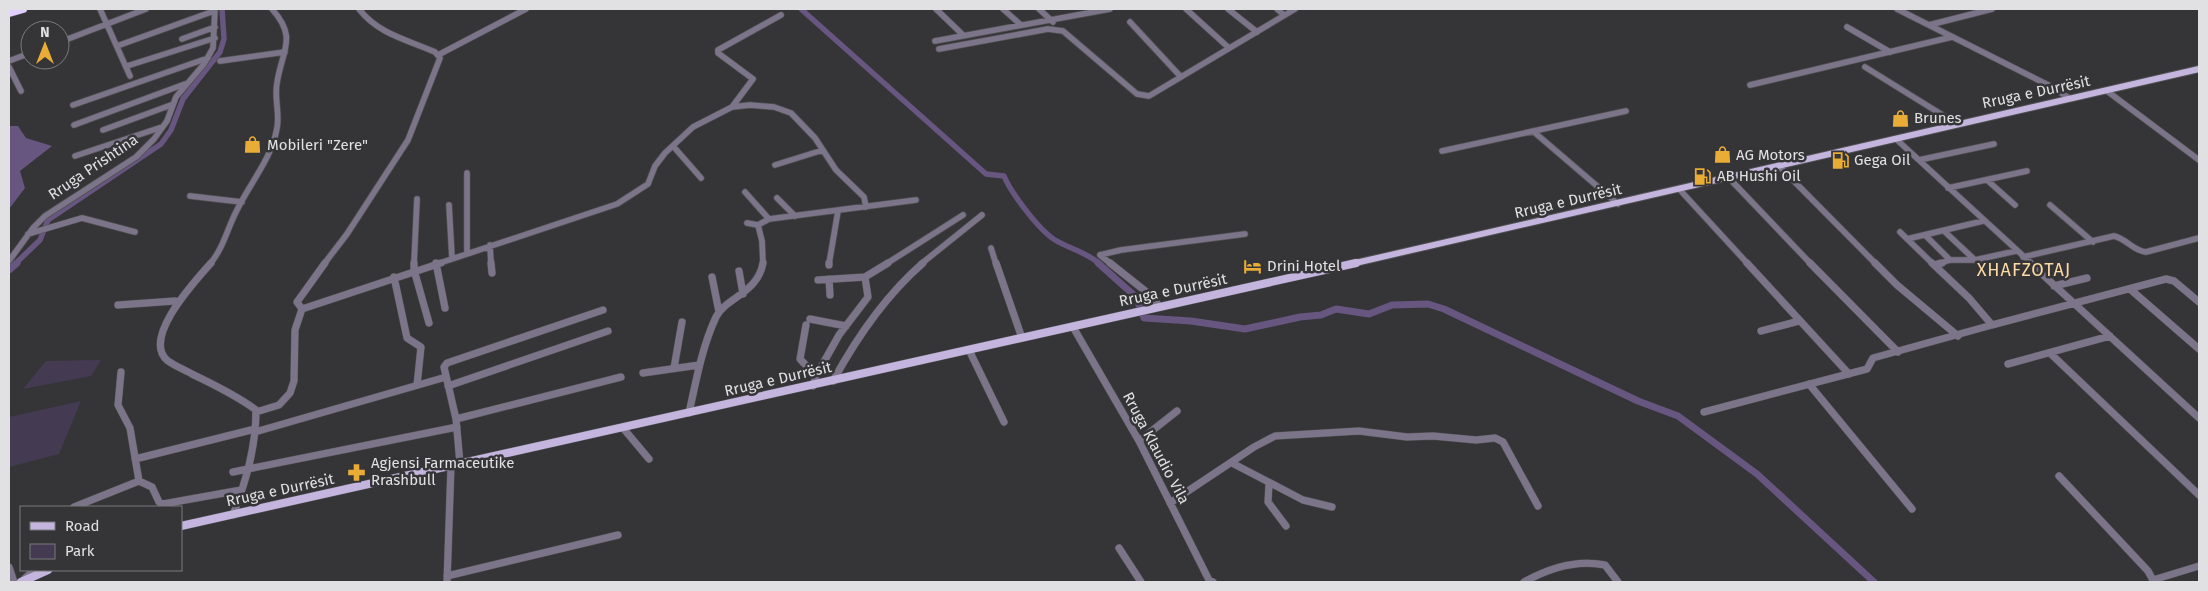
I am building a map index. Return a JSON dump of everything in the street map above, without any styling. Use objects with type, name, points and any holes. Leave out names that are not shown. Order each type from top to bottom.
[{"type":"highway","points":[[10,10],[23,9]]},
{"type":"main road","name":"Rruga e Durrësit","points":[[182,526],[813,386],[1680,190],[1896,138],[2199,69]]},
{"type":"main road","points":[[21,582],[46,571]]},
{"type":"street","points":[[100,9],[130,76]]},
{"type":"street","points":[[70,38],[146,9]]},
{"type":"street","points":[[233,514],[248,469],[255,431],[256,412],[254,408],[244,401],[177,367],[164,357],[162,344],[164,330],[176,301],[222,248],[242,202],[276,135],[279,113],[276,89],[288,38],[286,25],[272,9]]},
{"type":"street","points":[[358,9],[376,27],[438,55]]},
{"type":"street","points":[[438,55],[526,9]]},
{"type":"street","points":[[936,9],[963,35]]},
{"type":"street","points":[[1003,9],[1021,25]]},
{"type":"street","points":[[1039,9],[1058,29],[1137,94],[1149,96],[1295,9]]},
{"type":"street","points":[[935,40],[1110,9]]},
{"type":"street","points":[[1186,9],[1229,48]]},
{"type":"street","points":[[1228,9],[1257,32]]},
{"type":"street","points":[[1277,9],[1284,15]]},
{"type":"street","points":[[1896,9],[2069,98]]},
{"type":"street","points":[[1929,25],[1992,9]]},
{"type":"street","points":[[117,46],[215,10]]},
{"type":"street","name":"Rruga Prishtina","points":[[9,261],[28,234],[54,209],[136,157],[163,126],[171,105],[208,58],[215,38],[215,10]]},
{"type":"street","points":[[732,108],[753,79],[749,74],[718,53],[718,50],[781,15]]},
{"type":"street","points":[[1130,22],[1180,77]]},
{"type":"street","points":[[182,39],[215,27]]},
{"type":"street","points":[[1847,27],[1890,52]]},
{"type":"street","points":[[939,49],[1048,29],[1058,29]]},
{"type":"street","points":[[1750,86],[1952,37]]},
{"type":"street","points":[[127,66],[215,38]]},
{"type":"street","points":[[220,62],[285,52]]},
{"type":"street","points":[[302,309],[297,302],[302,294],[348,234],[408,140],[427,88],[440,64],[438,55]]},
{"type":"street","points":[[73,105],[208,58]]},
{"type":"street","points":[[9,67],[21,91]]},
{"type":"street","points":[[1865,67],[1957,124]]},
{"type":"street","points":[[74,124],[187,84]]},
{"type":"street","points":[[2107,91],[2199,160]]},
{"type":"street","points":[[103,130],[171,105]]},
{"type":"street","points":[[302,309],[394,276],[617,204],[648,184],[656,166],[693,127],[732,108],[766,106],[791,113],[804,124],[836,170],[864,197],[866,207]]},
{"type":"street","points":[[1442,151],[1626,112]]},
{"type":"street","points":[[75,156],[163,126]]},
{"type":"street","points":[[1534,132],[1618,204]]},
{"type":"street","points":[[1896,138],[1983,221],[2199,418]]},
{"type":"street","points":[[1919,160],[1994,144]]},
{"type":"street","points":[[673,146],[701,178]]},
{"type":"street","points":[[776,165],[823,150]]},
{"type":"street","points":[[1779,166],[1897,285],[1947,329],[1958,336]]},
{"type":"street","points":[[1948,188],[2027,171]]},
{"type":"street","points":[[467,173],[468,252]]},
{"type":"street","points":[[1729,178],[1898,352]]},
{"type":"street","points":[[1987,180],[2015,205]]},
{"type":"street","points":[[1680,190],[1849,374]]},
{"type":"street","points":[[745,192],[769,219]]},
{"type":"street","points":[[190,196],[242,202]]},
{"type":"street","points":[[776,198],[795,216]]},
{"type":"street","points":[[417,199],[414,270],[429,323]]},
{"type":"street","points":[[758,226],[760,222],[769,219],[916,200]]},
{"type":"street","points":[[449,205],[452,258]]},
{"type":"street","points":[[2050,205],[2093,242]]},
{"type":"street","points":[[829,265],[838,211]]},
{"type":"street","points":[[818,280],[866,277],[962,215]]},
{"type":"street","points":[[834,381],[864,330],[884,301],[900,283],[953,235],[982,215]]},
{"type":"street","points":[[28,234],[82,218],[135,232]]},
{"type":"street","points":[[1907,239],[1983,221]]},
{"type":"street","points":[[719,312],[755,284],[764,267],[762,234],[758,226],[747,223]]},
{"type":"street","points":[[1944,231],[1975,260]]},
{"type":"street","points":[[1900,232],[1992,325]]},
{"type":"street","points":[[1160,307],[1149,294],[1100,255],[1121,250],[1245,234]]},
{"type":"street","points":[[1925,235],[1950,260]]},
{"type":"street","points":[[2023,257],[2117,236],[2136,249],[2147,253],[2199,238]]},
{"type":"street","points":[[490,245],[492,274]]},
{"type":"street","points":[[991,248],[1022,338]]},
{"type":"street","points":[[1934,265],[1950,260],[1975,260],[2016,250]]},
{"type":"street","points":[[436,263],[446,308]]},
{"type":"street","points":[[740,271],[743,294]]},
{"type":"street","points":[[394,276],[407,338],[418,343],[421,347],[417,385]]},
{"type":"street","points":[[689,413],[699,365],[719,312],[712,277]]},
{"type":"street","points":[[813,386],[827,354],[868,297],[866,277]]},
{"type":"street","points":[[2054,286],[2087,278]]},
{"type":"street","points":[[829,279],[830,295]]},
{"type":"street","points":[[1704,412],[1867,370],[1873,358],[1958,336],[2072,302],[2170,279],[2199,302]]},
{"type":"street","points":[[2130,289],[2199,349]]},
{"type":"street","points":[[118,305],[176,301]]},
{"type":"street","points":[[256,412],[279,405],[290,393],[294,381],[295,330],[302,309]]},
{"type":"street","points":[[602,310],[552,329],[449,361],[444,367],[456,419],[455,465],[447,579],[618,535]]},
{"type":"street","points":[[1761,331],[1799,321]]},
{"type":"street","points":[[674,368],[682,322]]},
{"type":"street","points":[[816,376],[800,359],[808,322],[846,326]]},
{"type":"street","name":"Rruga Klaudio Vila","points":[[1072,327],[1139,441],[1209,581]]},
{"type":"street","points":[[448,386],[608,331]]},
{"type":"street","points":[[2008,364],[2051,354],[2110,336]]},
{"type":"street","points":[[969,350],[1004,422]]},
{"type":"street","points":[[2051,354],[2199,495]]},
{"type":"street","points":[[643,374],[699,365]]},
{"type":"street","points":[[121,372],[118,405],[130,428],[139,481]]},
{"type":"street","points":[[135,459],[255,431],[446,377]]},
{"type":"street","points":[[456,419],[621,377]]},
{"type":"street","points":[[1809,384],[1912,509]]},
{"type":"street","points":[[1139,441],[1177,411]]},
{"type":"street","points":[[232,472],[456,427]]},
{"type":"street","points":[[622,428],[649,459]]},
{"type":"street","points":[[1170,503],[1232,463],[1254,446],[1275,436],[1359,431],[1407,437],[1498,438],[1503,442],[1538,506]]},
{"type":"street","points":[[1232,463],[1269,484],[1303,500],[1332,507]]},
{"type":"street","points":[[2059,476],[2148,571],[2154,581],[2199,566]]},
{"type":"street","points":[[76,506],[139,481],[152,487],[159,502],[164,504],[241,490]]},
{"type":"street","points":[[1269,484],[1268,502],[1286,526]]},
{"type":"street","points":[[1119,548],[1141,582]]},
{"type":"street","points":[[1524,582],[1544,572],[1565,566],[1596,562],[1605,565],[1618,582]]},
{"type":"street","points":[[9,567],[14,582]]},
{"type":"street","points":[[21,582],[33,571]]},
{"type":"green space","points":[[101,360],[91,376],[23,389],[46,361]]},
{"type":"green space","points":[[81,401],[59,454],[9,467],[9,417]]},
{"type":"shaded area","points":[[9,126],[18,126],[26,138],[52,146],[20,171],[25,188],[9,209]]},
{"type":"waterway","points":[[15,264],[40,240],[48,220],[161,144],[171,130],[183,99],[220,52],[224,39],[222,9]]},
{"type":"waterway","points":[[801,9],[986,174],[1004,176],[1026,211],[1049,235],[1055,240],[1089,256],[1100,264]]},
{"type":"waterway","points":[[9,270],[17,263]]},
{"type":"waterway","points":[[1098,263],[1136,297],[1144,318],[1191,321],[1245,329],[1300,317],[1321,315],[1336,309],[1369,314],[1392,305],[1428,304],[1444,309],[1638,401],[1678,416],[1757,474],[1874,582]]},
{"type":"place","name":"Brunes","points":[[1900,118]]},
{"type":"place","name":"Mobileri \"Zere\"","points":[[253,145]]},
{"type":"place","name":"AG Motors","points":[[1722,155]]},
{"type":"place","name":"Gega Oil","points":[[1840,160]]},
{"type":"place","name":"AB Hushi Oil","points":[[1703,176]]},
{"type":"place","name":"Drini Hotel","points":[[1253,266]]},
{"type":"place","name":"Agjensi Farmaceutike Rrashbull","points":[[357,472]]},
{"type":"district","name":"XHAFZOTAJ","points":[[2024,270]]}]
